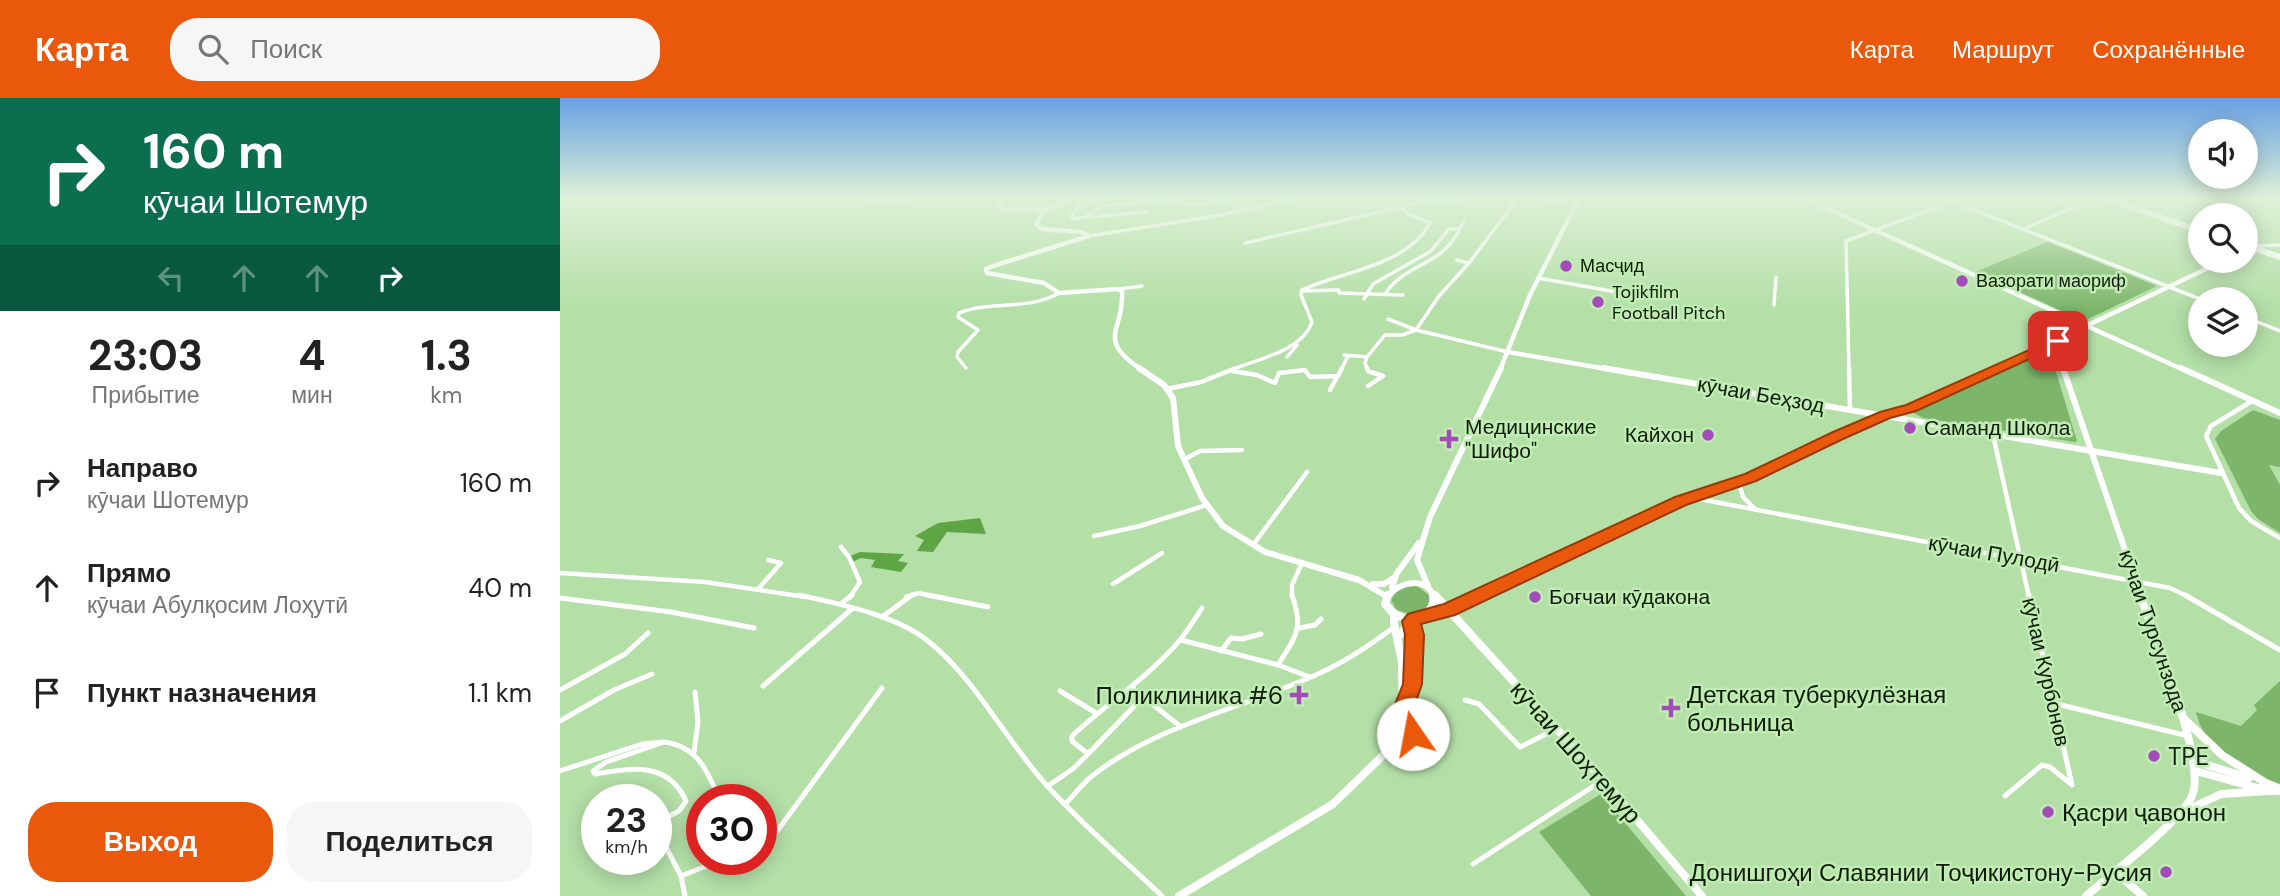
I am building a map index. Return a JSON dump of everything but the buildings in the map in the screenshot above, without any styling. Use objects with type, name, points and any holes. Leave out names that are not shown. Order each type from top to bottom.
[{"type":"highway","points":[[2258,250],[2280,258]]},
{"type":"street","points":[[1059,293],[1042,282],[993,275],[986,269],[1094,235]]},
{"type":"street","points":[[1245,243],[1279,235]]},
{"type":"street","points":[[1301,291],[1397,254],[1425,235]]},
{"type":"street","points":[[1366,296],[1373,284],[1434,248],[1444,235]]},
{"type":"street","points":[[1386,293],[1391,284],[1442,252],[1455,235]]},
{"type":"street","points":[[1368,386],[1383,376],[1368,371],[1365,363],[1367,357],[1385,335],[1402,335],[1416,330],[1439,296],[1490,235]]},
{"type":"street","points":[[1373,584],[1384,584],[1397,573],[1420,542],[1508,352],[1538,278],[1560,235]]},
{"type":"street","points":[[1859,235],[1846,241],[1850,410],[1863,425]]},
{"type":"street","points":[[1888,235],[2280,413]]},
{"type":"street","points":[[2039,235],[2188,294]]},
{"type":"street","points":[[2269,254],[2267,248],[2272,245]]},
{"type":"street","points":[[2258,246],[2280,245]]},
{"type":"street","points":[[1457,260],[1469,263]]},
{"type":"street","points":[[1398,640],[1413,620],[1449,610],[1680,501],[1740,482],[1885,415],[1911,408],[2031,354],[2198,273]]},
{"type":"street","points":[[1774,305],[1776,277]]},
{"type":"street","points":[[1538,278],[1628,294]]},
{"type":"street","points":[[966,368],[957,357],[958,352],[978,330],[958,317],[959,313],[976,307],[1043,301],[1059,293],[1142,286]]},
{"type":"street","points":[[1118,289],[1123,293],[1115,327],[1115,343],[1131,361],[1167,389],[1175,406],[1175,438],[1207,505],[1222,525],[1252,545],[1301,565],[1373,584],[1389,592]]},
{"type":"street","points":[[1301,291],[1339,290],[1339,293],[1366,296],[1386,293],[1403,295]]},
{"type":"street","points":[[1287,356],[1308,334],[1312,322],[1301,291]]},
{"type":"street","points":[[1388,319],[1416,330],[1508,352]]},
{"type":"street","points":[[2258,322],[2280,331]]},
{"type":"street","points":[[1167,389],[1201,382],[1307,340]]},
{"type":"street","points":[[2050,345],[2054,360]]},
{"type":"street","name":"кӯчаи Турсунзода","points":[[2050,345],[2064,363],[2062,366],[2188,736],[2195,766],[2192,796],[2179,814],[2086,896]]},
{"type":"street","name":"кӯчаи Беҳзод","points":[[1508,352],[2221,472]]},
{"type":"street","points":[[2031,354],[2054,360],[2062,366]]},
{"type":"street","points":[[1330,390],[1346,355],[1367,357]]},
{"type":"street","points":[[1231,371],[1257,375],[1270,383],[1275,383],[1279,373],[1287,370],[1305,370],[1310,377],[1338,376]]},
{"type":"street","points":[[2253,401],[2206,432],[2208,443],[2240,511],[2251,521],[2280,538]]},
{"type":"street","points":[[1911,408],[1914,416],[1924,423]]},
{"type":"street","name":"кӯчаи Курбонов","points":[[1993,435],[2072,785],[2050,767],[2042,765],[2005,796]]},
{"type":"street","points":[[1185,459],[1200,452],[1242,450]]},
{"type":"street","points":[[1252,545],[1307,472]]},
{"type":"street","points":[[1740,482],[1743,497],[1755,509]]},
{"type":"street","name":"кӯчаи Пулодӣ","points":[[1694,498],[2170,588],[2189,595],[2280,650]]},
{"type":"street","points":[[1094,536],[1140,526],[1207,505]]},
{"type":"street","points":[[1420,542],[1417,560],[1434,594],[1435,604],[1428,614]]},
{"type":"street","points":[[841,547],[849,557],[860,582],[855,592],[841,604]]},
{"type":"street","points":[[1113,584],[1162,553]]},
{"type":"street","points":[[758,589],[781,564],[768,561]]},
{"type":"street","points":[[1278,665],[1299,628],[1290,584],[1301,565]]},
{"type":"street","points":[[560,573],[705,582],[841,604],[882,617],[927,640],[964,676],[1002,731],[1048,786],[1163,896]]},
{"type":"street","points":[[1397,573],[1389,592],[1387,606],[1394,614],[1413,620]]},
{"type":"street","points":[[1389,592],[1409,582],[1428,586]]},
{"type":"street","points":[[882,617],[904,598],[919,593],[988,607]]},
{"type":"street","name":"кӯчаи Шоҳтемур","points":[[1434,594],[1603,780],[1702,896]]},
{"type":"street","points":[[560,598],[671,612],[754,628]]},
{"type":"street","points":[[763,686],[853,608]]},
{"type":"street","points":[[1088,754],[1071,738],[1096,713],[1131,687],[1180,640],[1202,608]]},
{"type":"street","points":[[1179,896],[1333,804],[1403,736],[1399,715],[1402,662],[1393,628],[1394,614]]},
{"type":"street","points":[[1299,628],[1312,626],[1321,619]]},
{"type":"street","points":[[1413,620],[1415,635],[1412,684],[1404,707],[1413,734]]},
{"type":"street","points":[[1066,803],[1091,777],[1181,727],[1311,677],[1371,646],[1393,628]]},
{"type":"street","points":[[560,690],[625,654],[648,633]]},
{"type":"street","points":[[1221,651],[1231,638],[1242,639],[1261,634]]},
{"type":"street","points":[[1180,640],[1278,665],[1311,677]]},
{"type":"street","points":[[560,721],[614,690],[652,674]]},
{"type":"street","points":[[1131,687],[1181,727]]},
{"type":"street","points":[[777,831],[882,688]]},
{"type":"street","points":[[1060,691],[1096,713]]},
{"type":"street","points":[[694,752],[698,737],[695,692]]},
{"type":"street","points":[[1048,786],[1074,768],[1144,696]]},
{"type":"street","points":[[1465,700],[1479,704],[1520,747],[1550,732]]},
{"type":"street","points":[[2053,703],[2188,736]]},
{"type":"street","points":[[2180,715],[2219,755],[2267,787]]},
{"type":"street","points":[[664,742],[642,752],[598,765],[593,771],[595,774],[639,768],[668,776],[680,786],[686,801],[684,806],[672,815]]},
{"type":"street","points":[[560,771],[642,744],[664,742],[680,744],[694,752],[712,784]]},
{"type":"street","points":[[2195,766],[2280,790]]},
{"type":"street","points":[[1473,864],[1603,780]]},
{"type":"street","points":[[2179,814],[2221,794],[2267,787]]},
{"type":"street","points":[[672,858],[681,876],[685,896]]},
{"type":"street","points":[[2114,871],[2143,896]]},
{"type":"street","points":[[681,876],[686,874]]},
{"type":"green space","points":[[2048,242],[2157,286],[2084,321],[1975,272]]},
{"type":"green space","points":[[2036,356],[2053,362],[2077,441],[2075,442],[1923,418],[1912,412]]},
{"type":"green space","points":[[2253,410],[2280,420],[2280,467],[2269,465],[2280,485],[2280,533],[2258,519],[2251,511],[2215,439],[2221,431]]},
{"type":"green space","points":[[980,518],[986,534],[947,532],[933,552],[917,551],[924,540],[915,536],[938,523]]},
{"type":"green space","points":[[860,552],[904,554],[898,561],[908,563],[901,572],[871,567],[875,560],[861,558],[852,562],[850,556]]},
{"type":"green space","points":[[1417,586],[1430,596],[1427,607],[1418,613],[1396,609],[1391,600],[1399,588]]},
{"type":"green space","points":[[2280,681],[2280,784],[2241,766],[2217,748],[2201,725],[2196,712],[2241,726],[2257,710],[2254,705]]},
{"type":"green space","points":[[1601,794],[1686,896],[1591,896],[1539,832]]},
{"type":"place","name":"Масҷид","points":[[1566,266]]},
{"type":"place","name":"Вазорати маориф","points":[[1962,281]]},
{"type":"place","name":"Tojikfilm Football Pitch","points":[[1598,302]]},
{"type":"place","name":"Саманд Школа","points":[[1910,428]]},
{"type":"place","name":"Кайхон","points":[[1708,435]]},
{"type":"place","name":"Медицинские \"Шифо\"","points":[[1449,439]]},
{"type":"place","name":"Боғчаи кӯдакона","points":[[1535,597]]},
{"type":"place","name":"Поликлиника #6","points":[[1299,695]]},
{"type":"place","name":"Детская туберкулёзная больница","points":[[1671,708]]},
{"type":"place","name":"TPE","points":[[2154,756]]},
{"type":"place","name":"Қасри ҷавонон","points":[[2048,812]]},
{"type":"place","name":"Донишгоҳи Славянии Тоҷикистону-Русия","points":[[2166,872]]},
{"type":"route","points":[[1413,734],[1404,707],[1412,690],[1414,619],[1449,610],[1680,501],[1750,478],[1885,415],[1911,408],[2058,341]]}]
